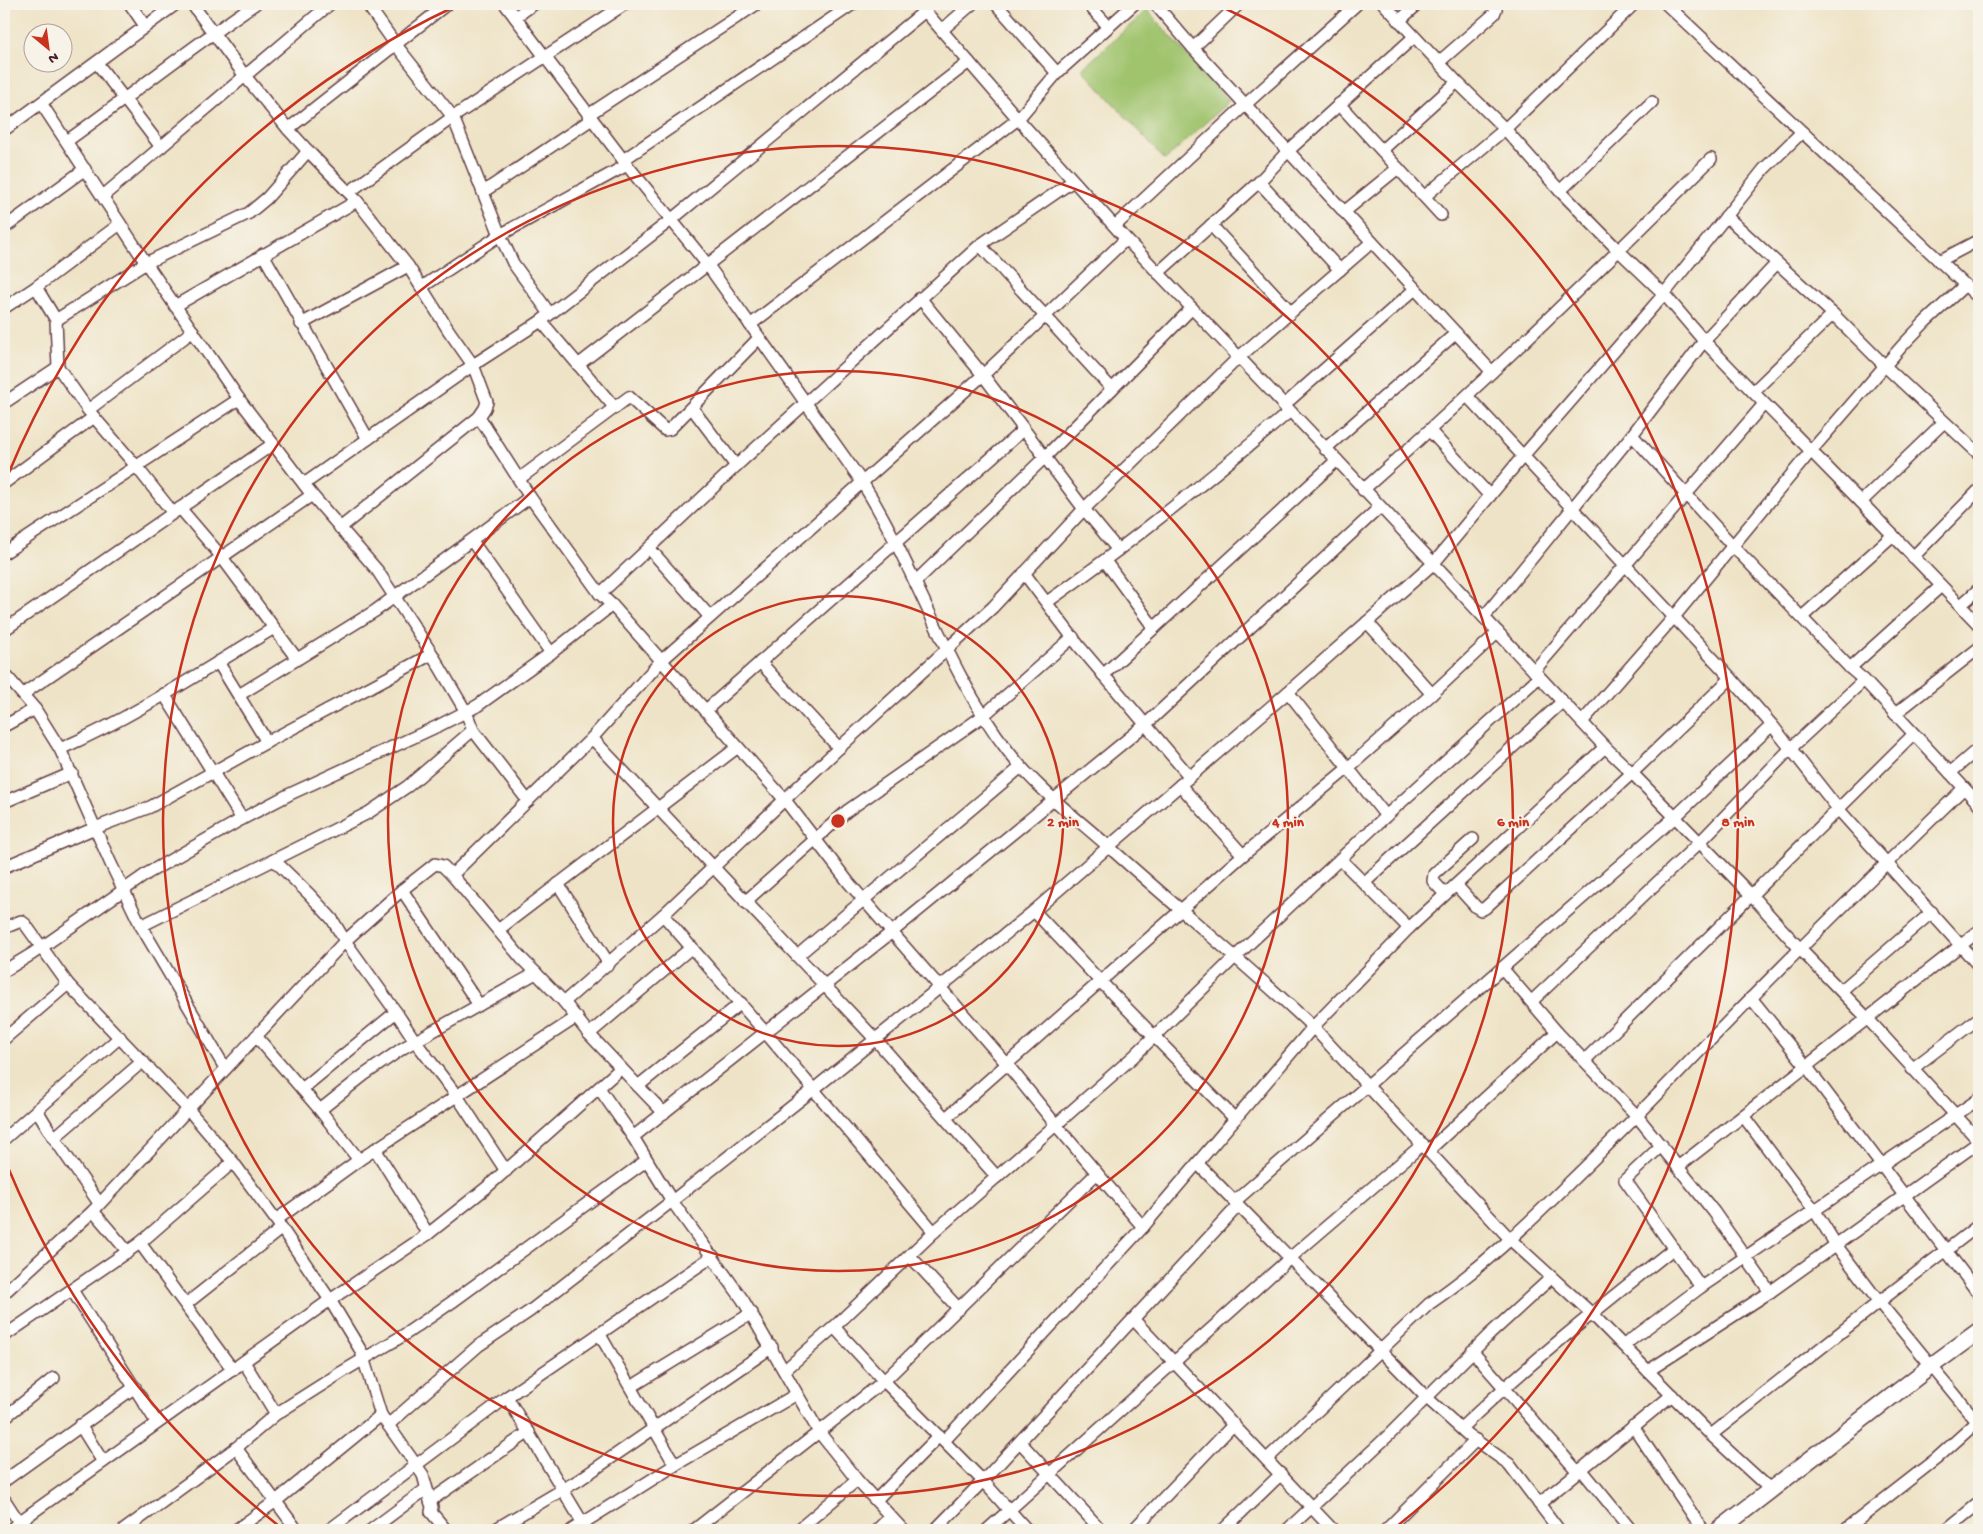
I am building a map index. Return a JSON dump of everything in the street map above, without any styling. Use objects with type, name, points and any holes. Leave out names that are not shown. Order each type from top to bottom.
[{"type":"street","points":[[130,4],[145,26]]},
{"type":"street","points":[[4,130],[176,4]]},
{"type":"street","points":[[192,4],[245,76],[308,151],[357,201],[408,266],[449,331],[473,364],[487,402],[479,417],[340,528]]},
{"type":"street","points":[[67,141],[125,100],[213,32],[255,4]]},
{"type":"street","points":[[103,196],[330,4]]},
{"type":"street","points":[[367,4],[396,45],[453,117],[513,263],[546,318],[578,365],[615,408]]},
{"type":"street","points":[[288,128],[447,4]]},
{"type":"street","points":[[505,4],[590,117],[707,264],[862,482],[885,518],[898,543],[946,649],[983,716],[1021,767],[1054,800],[1313,1026],[1510,1240],[1624,1345],[1711,1434],[1771,1490]]},
{"type":"street","points":[[515,17],[534,4]]},
{"type":"street","points":[[348,192],[453,117],[625,4]]},
{"type":"street","points":[[483,192],[757,4]]},
{"type":"street","points":[[422,287],[500,235],[625,162],[853,4]]},
{"type":"street","points":[[942,30],[972,4]]},
{"type":"street","points":[[996,4],[1057,73]]},
{"type":"street","points":[[1088,4],[1108,26]]},
{"type":"street","points":[[750,325],[1018,119],[1057,73],[1134,4]]},
{"type":"street","points":[[1155,4],[1193,48],[1492,372]]},
{"type":"street","points":[[1193,48],[1239,4]]},
{"type":"street","points":[[1114,226],[1357,4]]},
{"type":"street","points":[[1384,4],[1560,190],[1664,294],[1704,341],[1752,392],[1811,450],[1979,625]]},
{"type":"street","points":[[1399,21],[1418,4]]},
{"type":"street","points":[[1439,62],[1494,14],[1496,9],[1494,4]]},
{"type":"street","points":[[1425,196],[1504,129],[1634,4]]},
{"type":"street","points":[[1666,4],[1979,298]]},
{"type":"street","points":[[304,484],[473,364],[546,318],[671,220],[922,7],[1018,119],[1126,239],[1434,563],[1562,702],[1675,816],[1800,949],[1842,990],[1912,1069],[1957,1115],[1979,1142],[1770,1292],[1648,1371]]},
{"type":"street","points":[[1158,273],[1259,182],[1288,151],[1414,37]]},
{"type":"street","points":[[98,62],[161,147]]},
{"type":"street","points":[[578,365],[969,62]]},
{"type":"street","points":[[1382,150],[1457,82]]},
{"type":"street","points":[[1560,190],[1652,102]]},
{"type":"street","points":[[41,103],[146,263],[239,399],[312,495],[368,558],[432,654],[466,712],[473,730],[528,801]]},
{"type":"street","points":[[1340,104],[1441,215]]},
{"type":"street","points":[[388,1425],[478,1346],[530,1311],[672,1201],[876,1040],[1034,911],[1434,563],[1523,456],[1664,294],[1764,169],[1802,132]]},
{"type":"street","points":[[56,320],[146,263],[249,213],[267,198],[308,151]]},
{"type":"street","points":[[1363,490],[1467,396],[1619,251],[1711,159]]},
{"type":"street","points":[[1344,212],[1398,168]]},
{"type":"street","points":[[4,228],[85,169]]},
{"type":"street","points":[[600,594],[736,466],[980,245],[1073,181]]},
{"type":"street","points":[[1259,182],[1340,270]]},
{"type":"street","points":[[175,306],[357,201]]},
{"type":"street","points":[[1726,216],[1833,314],[1886,367],[1979,454]]},
{"type":"street","points":[[4,308],[36,287],[120,224]]},
{"type":"street","points":[[1211,225],[1291,312]]},
{"type":"street","points":[[452,875],[592,738],[661,661],[983,375],[1126,239]]},
{"type":"street","points":[[1940,262],[1979,240]]},
{"type":"street","points":[[564,1002],[663,915],[839,748],[993,607],[1084,509],[1238,358],[1372,242]]},
{"type":"street","points":[[980,245],[1112,389]]},
{"type":"street","points":[[263,254],[368,440]]},
{"type":"street","points":[[1484,617],[1632,435],[1704,341],[1777,263]]},
{"type":"street","points":[[301,324],[408,266]]},
{"type":"street","points":[[1582,722],[1674,617],[1811,450],[1926,321],[1965,285]]},
{"type":"street","points":[[36,287],[56,320],[58,367],[91,414],[176,511],[221,556],[297,659]]},
{"type":"street","points":[[1046,602],[1105,561],[1218,472],[1415,289]]},
{"type":"street","points":[[920,298],[983,375],[1023,430],[1118,550]]},
{"type":"street","points":[[915,582],[1045,457],[1192,308]]},
{"type":"street","points":[[1752,392],[1833,314]]},
{"type":"street","points":[[4,484],[193,331]]},
{"type":"street","points":[[1325,449],[1456,333]]},
{"type":"street","points":[[519,479],[629,397],[668,430],[692,408],[759,338]]},
{"type":"street","points":[[4,403],[58,367]]},
{"type":"street","points":[[1467,396],[1731,678],[1772,725],[1839,810],[1979,966]]},
{"type":"street","points":[[4,553],[239,399]]},
{"type":"street","points":[[785,1370],[834,1327],[934,1232],[1155,1036],[1235,957],[1537,674],[1626,565],[1764,404]]},
{"type":"street","points":[[692,408],[736,466]]},
{"type":"street","points":[[479,417],[530,497],[600,594],[706,710],[784,800],[864,900],[1006,1063],[1143,1227]]},
{"type":"street","points":[[1861,502],[1944,422]]},
{"type":"street","points":[[706,710],[898,543],[1023,430]]},
{"type":"street","points":[[1430,431],[1490,496]]},
{"type":"street","points":[[1632,435],[1732,545],[1850,668],[1864,680],[1979,804]]},
{"type":"street","points":[[4,630],[273,444]]},
{"type":"street","points":[[1104,675],[1337,460]]},
{"type":"street","points":[[1913,557],[1979,490]]},
{"type":"street","points":[[23,694],[312,495]]},
{"type":"street","points":[[239,694],[350,627],[472,541],[530,497]]},
{"type":"street","points":[[633,1137],[892,932],[1146,725],[1380,507]]},
{"type":"street","points":[[1802,617],[1893,535]]},
{"type":"street","points":[[472,541],[551,653]]},
{"type":"street","points":[[649,548],[710,617]]},
{"type":"street","points":[[1105,561],[1154,628]]},
{"type":"street","points":[[1024,573],[1073,637],[1190,777]]},
{"type":"street","points":[[1850,668],[1941,586]]},
{"type":"street","points":[[1960,605],[1979,588]]},
{"type":"street","points":[[4,971],[42,947],[123,889],[242,818],[466,712],[486,700],[551,653],[612,605]]},
{"type":"street","points":[[1368,622],[1432,694]]},
{"type":"street","points":[[60,749],[116,723],[274,628]]},
{"type":"street","points":[[946,1118],[1243,855],[1348,768],[1432,694],[1498,632]]},
{"type":"street","points":[[745,902],[862,800],[983,716],[1073,637]]},
{"type":"street","points":[[1896,714],[1979,648]]},
{"type":"street","points":[[4,867],[150,807],[432,654]]},
{"type":"street","points":[[218,662],[267,742]]},
{"type":"street","points":[[760,662],[839,748]]},
{"type":"street","points":[[4,673],[35,709],[60,749],[141,926],[225,1068]]},
{"type":"street","points":[[1456,885],[1476,908],[1481,910],[1485,908],[1632,773],[1731,678]]},
{"type":"street","points":[[1532,1002],[1700,842],[1790,749],[1864,680]]},
{"type":"street","points":[[1288,692],[1386,816]]},
{"type":"street","points":[[164,694],[242,818]]},
{"type":"street","points":[[1364,884],[1562,702]]},
{"type":"street","points":[[4,726],[35,709]]},
{"type":"street","points":[[934,1530],[984,1481],[1134,1320],[1236,1204],[1675,816],[1772,725]]},
{"type":"street","points":[[141,926],[350,823],[388,801],[473,730]]},
{"type":"street","points":[[1585,1060],[1914,734]]},
{"type":"street","points":[[592,738],[876,1040],[997,1177]]},
{"type":"street","points":[[876,1500],[941,1439],[1143,1227],[1313,1026],[1409,928],[1605,747]]},
{"type":"street","points":[[498,930],[738,748]]},
{"type":"street","points":[[1950,772],[1979,748]]},
{"type":"street","points":[[797,956],[1021,767]]},
{"type":"street","points":[[4,802],[72,773]]},
{"type":"street","points":[[1180,785],[1243,855]]},
{"type":"street","points":[[1267,1459],[1429,1304],[1510,1240],[1637,1116],[1750,998],[1964,788]]},
{"type":"street","points":[[1445,894],[1433,881],[1434,874],[1473,839]]},
{"type":"street","points":[[1340,859],[1409,928]]},
{"type":"street","points":[[274,860],[328,914],[414,1041],[457,1096],[506,1171]]},
{"type":"street","points":[[4,1293],[96,1207],[345,941],[402,890],[435,864],[443,866],[452,875],[498,930],[577,1017],[589,1034],[664,1113]]},
{"type":"street","points":[[558,884],[609,964]]},
{"type":"street","points":[[402,890],[479,1005]]},
{"type":"street","points":[[1034,911],[1236,1119]]},
{"type":"street","points":[[1842,990],[1932,912]]},
{"type":"street","points":[[663,915],[814,1089],[934,1232]]},
{"type":"street","points":[[4,928],[21,921],[68,984],[187,1108],[233,1162],[330,1300],[364,1358],[381,1415],[426,1481],[431,1512],[446,1530]]},
{"type":"street","points":[[1679,1166],[1744,1117],[1979,931]]},
{"type":"street","points":[[589,1034],[692,947]]},
{"type":"street","points":[[1502,968],[1557,1032],[1662,1145],[1714,1212],[1770,1292]]},
{"type":"street","points":[[320,1110],[364,1075],[414,1041],[536,973]]},
{"type":"street","points":[[4,1039],[68,984]]},
{"type":"street","points":[[1750,998],[1807,1067],[1979,1294]]},
{"type":"street","points":[[638,1086],[741,1004]]},
{"type":"street","points":[[302,1089],[396,1012]]},
{"type":"street","points":[[186,1304],[278,1224],[359,1160],[577,1017]]},
{"type":"street","points":[[1912,1069],[1979,1018]]},
{"type":"street","points":[[987,1530],[1050,1476],[1290,1258],[1426,1147],[1557,1032]]},
{"type":"street","points":[[256,1036],[320,1110],[359,1160]]},
{"type":"street","points":[[4,1139],[120,1037]]},
{"type":"street","points":[[54,1138],[143,1061]]},
{"type":"street","points":[[4,1499],[14,1528],[330,1300],[428,1234],[506,1171],[620,1068]]},
{"type":"street","points":[[599,1088],[633,1137],[672,1201],[752,1313],[819,1432],[857,1480],[903,1530]]},
{"type":"street","points":[[1624,1345],[1701,1287],[1979,1100]]},
{"type":"street","points":[[37,1110],[96,1207],[128,1252]]},
{"type":"street","points":[[1744,1117],[1879,1302],[1978,1423],[1936,1460],[1845,1530]]},
{"type":"street","points":[[1662,1145],[1626,1180],[1701,1287]]},
{"type":"street","points":[[375,1149],[428,1234]]},
{"type":"street","points":[[124,1530],[236,1448],[276,1414],[364,1358],[404,1336],[647,1160]]},
{"type":"street","points":[[4,1336],[140,1243],[233,1162]]},
{"type":"street","points":[[1198,1164],[1427,1398],[1460,1428],[1509,1464],[1559,1530]]},
{"type":"street","points":[[694,1530],[884,1381],[1097,1173]]},
{"type":"street","points":[[1711,1434],[1979,1225]]},
{"type":"street","points":[[140,1243],[233,1370]]},
{"type":"street","points":[[1460,1428],[1504,1387],[1674,1248]]},
{"type":"street","points":[[329,1530],[507,1398],[713,1256]]},
{"type":"street","points":[[910,1256],[959,1309]]},
{"type":"street","points":[[1287,1530],[1427,1398],[1472,1351],[1550,1278]]},
{"type":"street","points":[[72,1290],[158,1423]]},
{"type":"street","points":[[631,1387],[752,1313]]},
{"type":"street","points":[[1134,1320],[1333,1530]]},
{"type":"street","points":[[834,1327],[884,1381],[984,1481],[1027,1530]]},
{"type":"street","points":[[1719,1530],[1931,1366],[1979,1332]]},
{"type":"street","points":[[599,1333],[675,1465]]},
{"type":"street","points":[[494,1530],[563,1490],[772,1347]]},
{"type":"street","points":[[1472,1351],[1631,1530]]},
{"type":"street","points":[[244,1362],[276,1414]]},
{"type":"street","points":[[4,1418],[54,1378]]},
{"type":"street","points":[[4,1481],[135,1387]]},
{"type":"street","points":[[572,1530],[585,1527],[675,1465],[796,1394]]},
{"type":"street","points":[[1539,1504],[1672,1395]]},
{"type":"street","points":[[507,1398],[585,1527]]},
{"type":"street","points":[[236,1530],[276,1501],[381,1415]]},
{"type":"street","points":[[1133,1530],[1234,1424]]},
{"type":"street","points":[[80,1425],[103,1462]]},
{"type":"street","points":[[1633,1426],[1702,1530]]},
{"type":"street","points":[[430,1501],[529,1432]]},
{"type":"street","points":[[1386,1530],[1476,1440]]},
{"type":"street","points":[[1020,1442],[1101,1530]]},
{"type":"street","points":[[236,1448],[297,1530]]},
{"type":"street","points":[[1223,1530],[1281,1474]]},
{"type":"street","points":[[798,1530],[857,1480]]},
{"type":"street","points":[[371,1530],[426,1489]]},
{"type":"street","points":[[1946,1530],[1979,1503]]},
{"type":"street","points":[[877,1530],[890,1517]]},
{"type":"green space","points":[[1147,10],[1229,101],[1165,160],[1082,69]]}]
